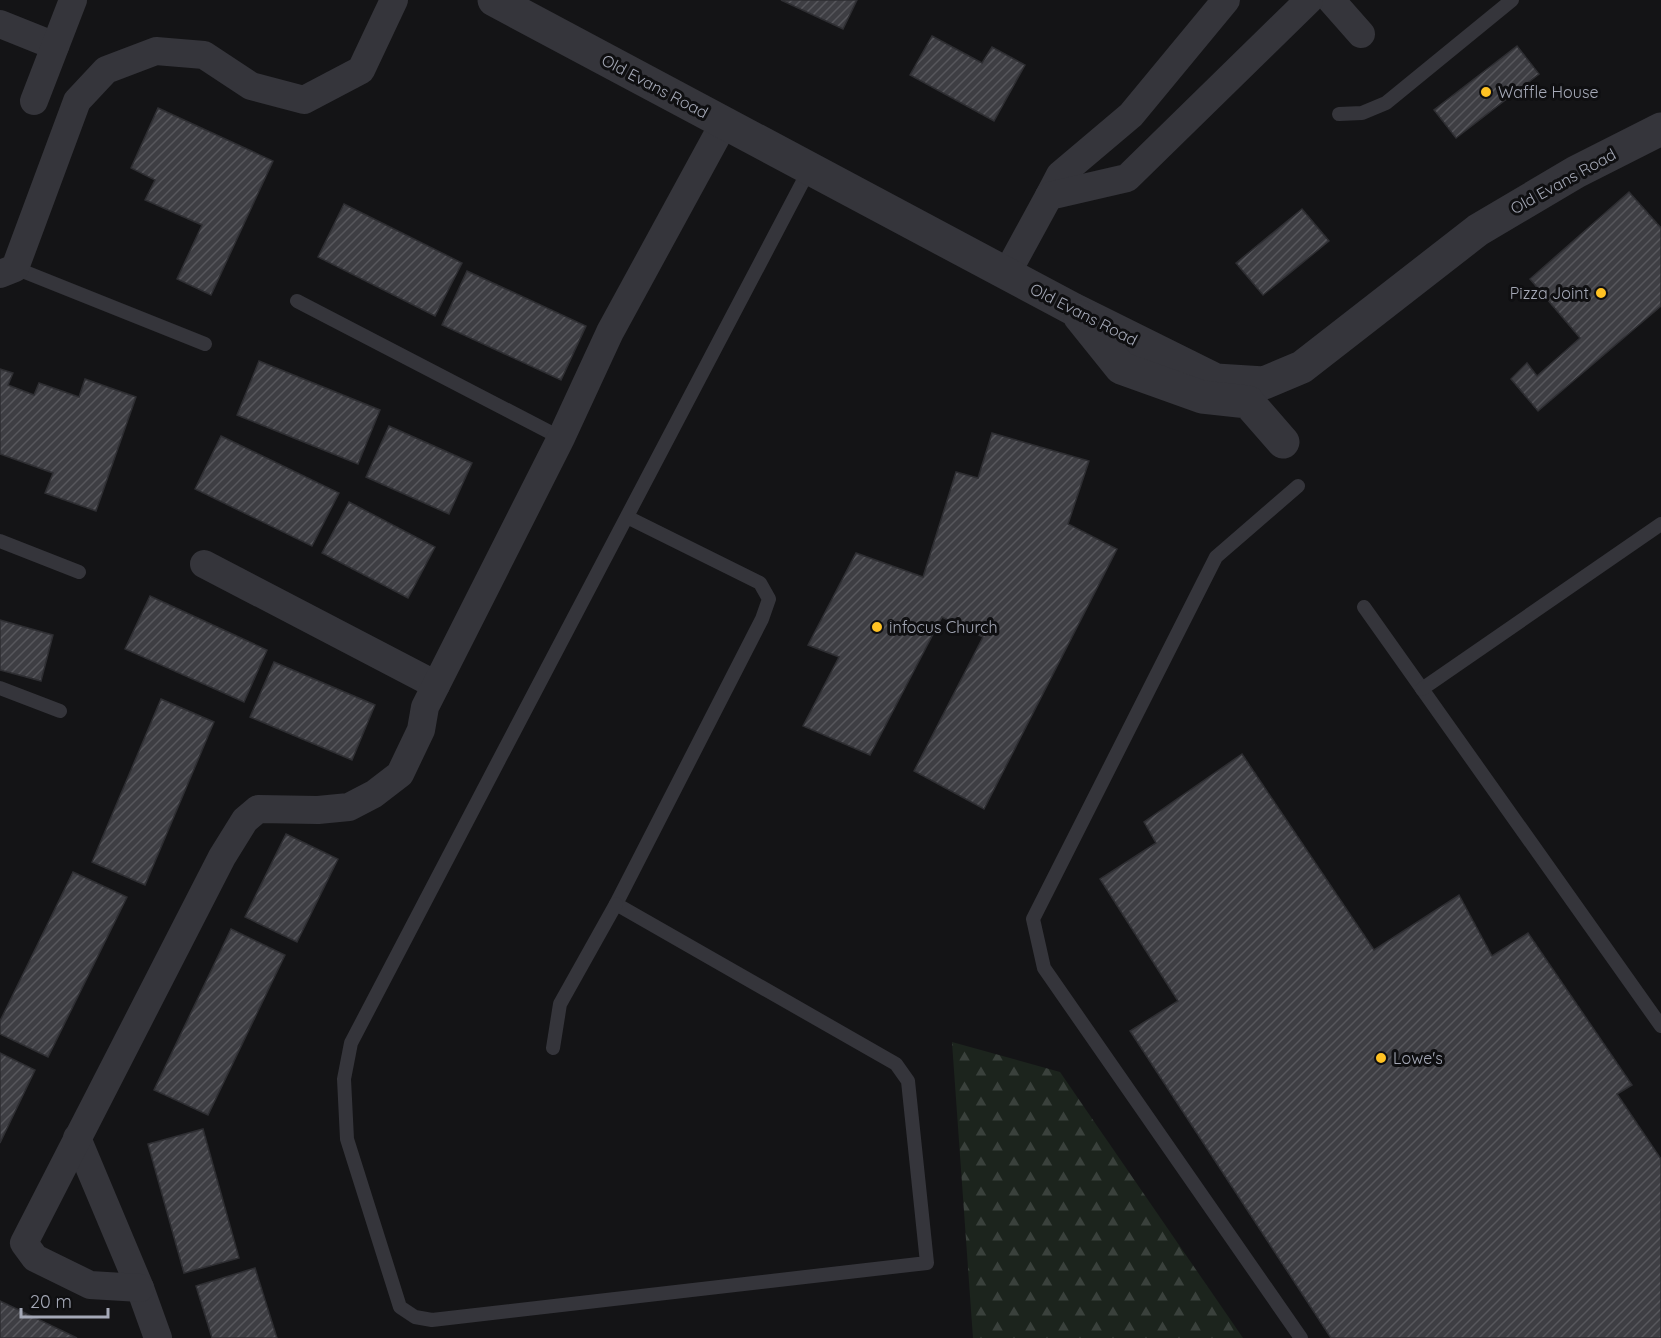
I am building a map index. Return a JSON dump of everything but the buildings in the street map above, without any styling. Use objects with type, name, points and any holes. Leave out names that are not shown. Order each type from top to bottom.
[{"type":"street","points":[[34,101],[72,0]]},
{"type":"street","points":[[7,271],[77,101],[106,70],[156,51],[204,55],[251,86],[304,100],[361,70],[394,0]]},
{"type":"street","name":"Old Evans Road","points":[[494,0],[1073,309],[1216,380],[1263,383],[1302,367],[1478,230],[1576,172],[1661,129]]},
{"type":"street","points":[[1007,273],[1060,175],[1131,115],[1226,0]]},
{"type":"street","points":[[1049,196],[1127,178],[1309,0]]},
{"type":"street","points":[[1331,0],[1360,33]]},
{"type":"street","points":[[0,24],[55,46]]},
{"type":"street","points":[[140,1288],[90,1285],[35,1257],[24,1243],[222,857],[245,820],[258,809],[318,810],[349,807],[374,794],[400,774],[421,730],[425,707],[561,438],[610,332],[724,123]]},
{"type":"street","points":[[1073,309],[1121,368],[1202,397],[1248,402],[1283,442]]},
{"type":"street","points":[[204,564],[436,685]]},
{"type":"street","points":[[77,1138],[140,1288],[158,1338]]},
{"type":"lane","points":[[1339,114],[1362,113],[1386,103],[1512,0]]},
{"type":"lane","points":[[615,904],[896,1064],[908,1082],[927,1263],[432,1320],[415,1317],[400,1307],[347,1139],[344,1079],[351,1043],[810,168]]},
{"type":"lane","points":[[7,271],[205,344]]},
{"type":"lane","points":[[297,301],[561,438]]},
{"type":"lane","points":[[1298,486],[1216,557],[1033,918],[1044,968],[1301,1338]]},
{"type":"lane","points":[[552,1048],[560,1004],[615,904],[762,619],[769,599],[760,583],[627,517]]},
{"type":"lane","points":[[1422,689],[1661,524]]},
{"type":"lane","points":[[0,541],[79,572]]},
{"type":"lane","points":[[1364,607],[1661,1026]]},
{"type":"lane","points":[[0,688],[60,711]]},
{"type":"green space","points":[[952,1042],[1060,1072],[1243,1338],[973,1338]]},
{"type":"place","name":"Waffle House","points":[[1486,92]]},
{"type":"place","name":"Pizza Joint","points":[[1601,293]]},
{"type":"place","name":"infocus Church","points":[[877,627]]},
{"type":"place","name":"Lowe's","points":[[1381,1058]]}]
